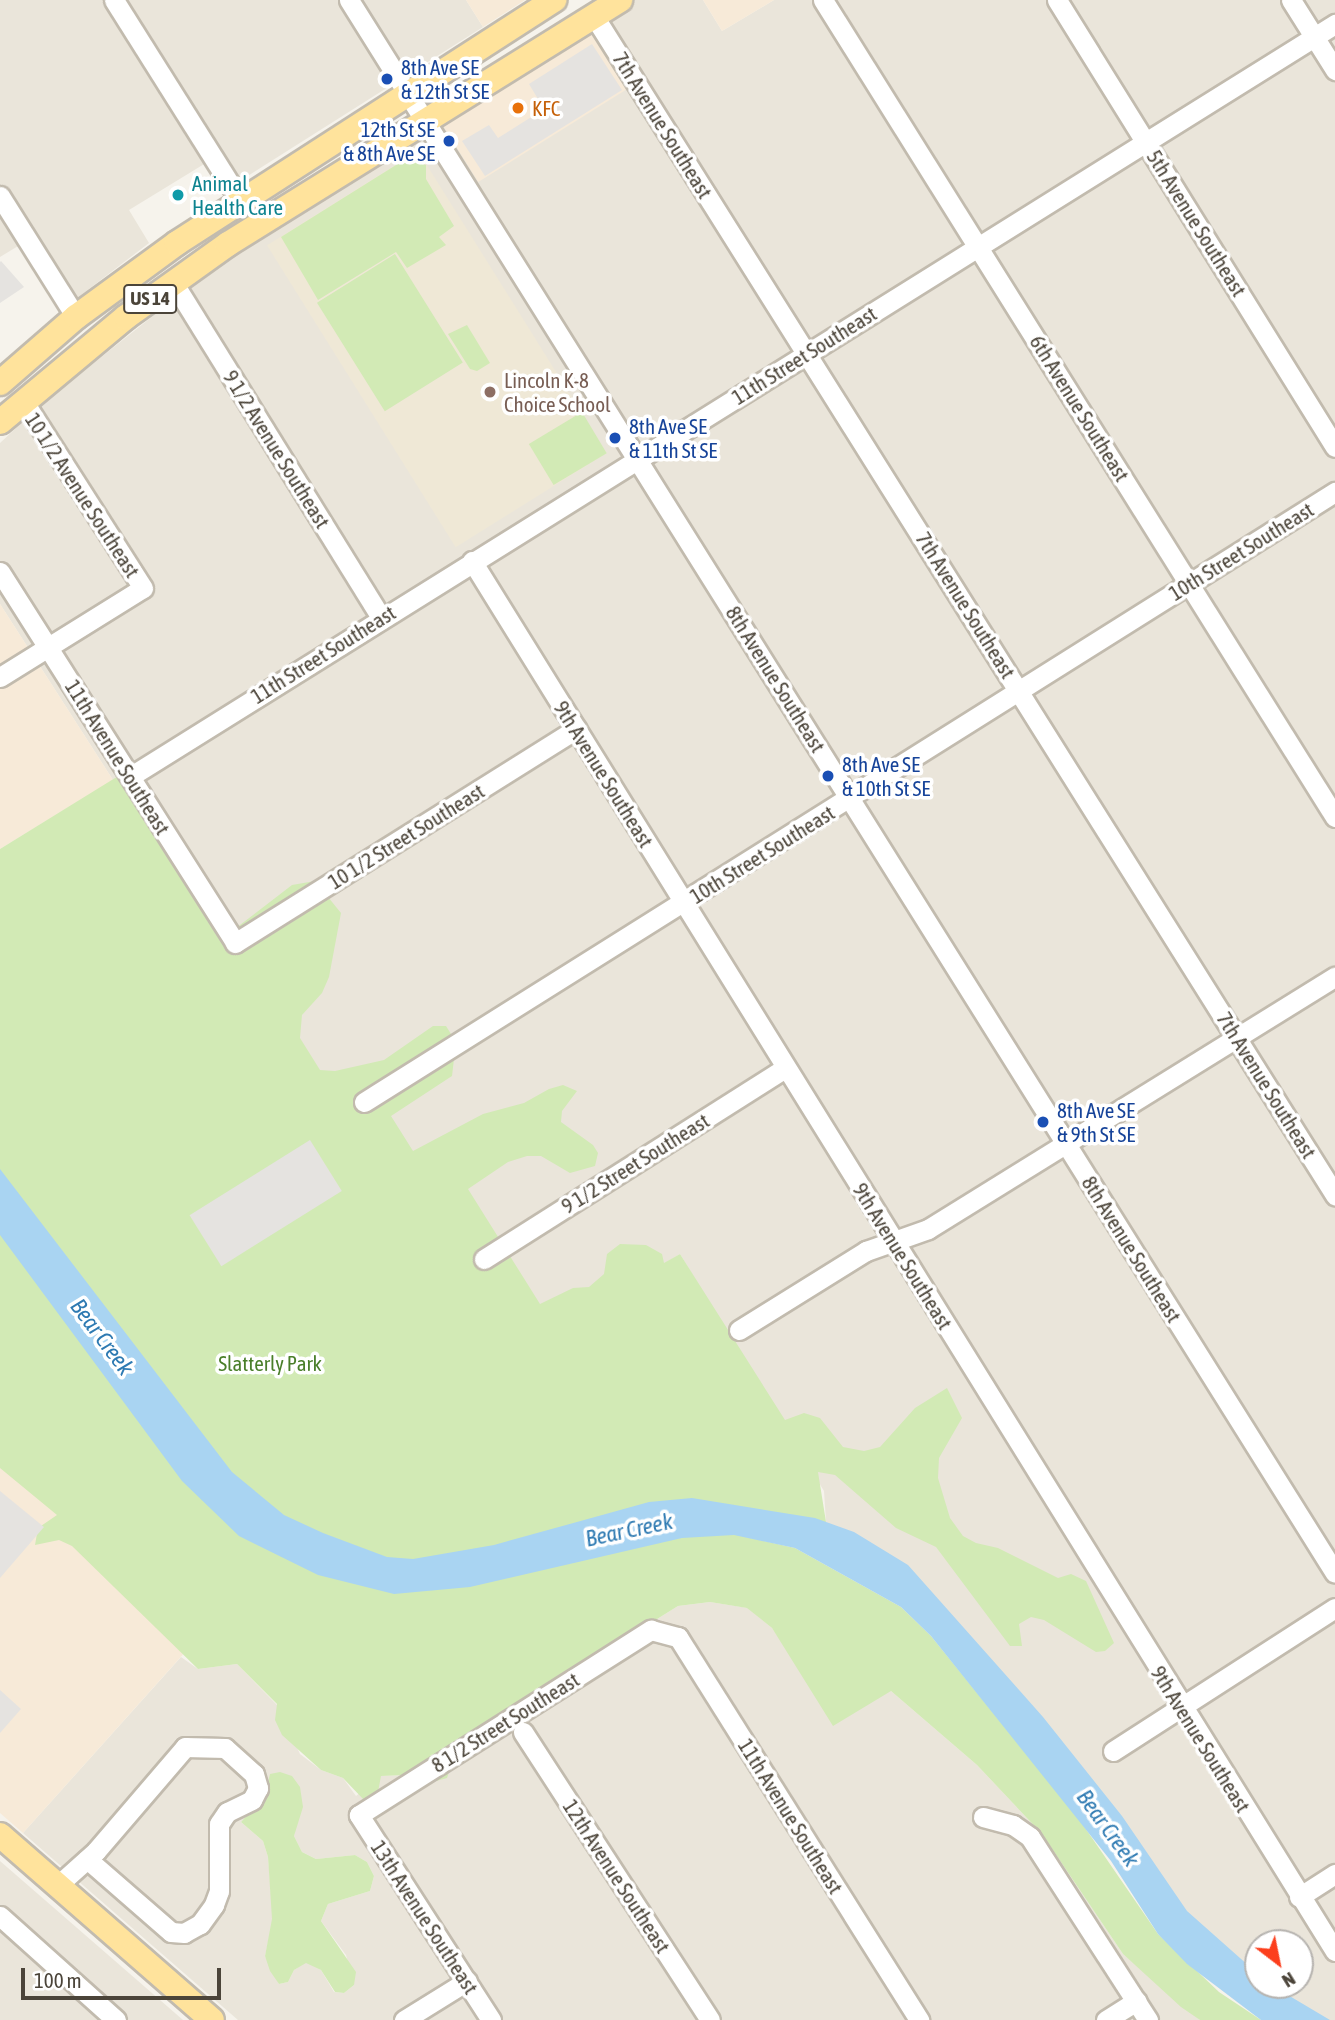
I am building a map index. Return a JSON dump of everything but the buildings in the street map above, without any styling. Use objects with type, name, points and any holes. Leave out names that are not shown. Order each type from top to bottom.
[{"type":"main road","name":"US 14","points":[[0,383],[76,317],[240,200],[409,95],[554,0]]},
{"type":"main road","name":"US 14","points":[[0,422],[173,282],[425,120],[620,0]]},
{"type":"main road","points":[[0,1835],[212,2020]]},
{"type":"street","points":[[114,0],[240,200]]},
{"type":"street","name":"8th Avenue Southeast","points":[[349,0],[1335,1573]]},
{"type":"street","name":"6th Avenue Southeast","points":[[823,0],[1335,817]]},
{"type":"street","name":"5th Avenue Southeast","points":[[1057,0],[1335,447]]},
{"type":"street","points":[[1291,0],[1335,70]]},
{"type":"street","name":"7th Avenue Southeast","points":[[594,16],[1335,1195]]},
{"type":"street","name":"11th Street Southeast","points":[[131,776],[381,617],[1335,24]]},
{"type":"street","points":[[0,196],[76,317]]},
{"type":"street","name":"9 1/2 Avenue Southeast","points":[[173,282],[381,617]]},
{"type":"street","name":"10 1/2 Avenue Southeast","points":[[24,402],[143,588],[49,646]]},
{"type":"street","name":"10th Street Southeast","points":[[365,1102],[1335,492]]},
{"type":"street","name":"9th Avenue Southeast","points":[[472,561],[785,1068],[895,1240],[1181,1707],[1335,1951]]},
{"type":"street","name":"11th Avenue Southeast","points":[[0,572],[235,943]]},
{"type":"street","points":[[0,677],[49,646]]},
{"type":"street","name":"10 1/2 Street Southeast","points":[[235,943],[576,729]]},
{"type":"street","points":[[739,1330],[866,1251],[928,1228],[1335,977]]},
{"type":"street","name":"9 1/2 Street Southeast","points":[[484,1259],[785,1068]]},
{"type":"street","points":[[1113,1751],[1335,1608]]},
{"type":"street","name":"11th Avenue Southeast","points":[[651,1630],[678,1637],[919,2020]]},
{"type":"street","name":"8 1/2 Street Southeast","points":[[359,1815],[651,1630]]},
{"type":"street","name":"12th Avenue Southeast","points":[[523,1732],[702,2017]]},
{"type":"street","points":[[58,1885],[87,1859],[185,1747],[225,1748],[254,1774],[258,1788],[252,1800],[227,1812],[219,1824],[219,1891],[214,1905],[200,1924],[184,1933],[171,1932],[87,1859]]},
{"type":"street","name":"13th Avenue Southeast","points":[[359,1815],[491,2020]]},
{"type":"street","points":[[984,1817],[1013,1825],[1030,1837],[1148,2020]]},
{"type":"street","points":[[1299,1897],[1335,1874]]},
{"type":"street","points":[[0,1916],[116,2020]]},
{"type":"street","points":[[404,2020],[467,1981]]},
{"type":"street","points":[[1106,2020],[1136,2001]]},
{"type":"shaded area","points":[[0,0],[466,0],[483,27],[232,186],[214,158],[129,210],[149,243],[68,305],[28,240],[0,257]]},
{"type":"shaded area","points":[[466,0],[525,0],[483,27]]},
{"type":"shaded area","points":[[632,0],[703,0],[722,31],[774,0],[1335,0],[1335,2020],[1304,2020],[1279,1999],[1314,1999],[1314,1929],[1244,1929],[1244,1969],[1186,1919],[908,1578],[826,1522],[824,1491],[680,1254],[556,1330],[418,1158],[341,1117],[128,771],[113,780],[0,604],[0,443],[42,404],[216,266]]},
{"type":"shaded area","points":[[703,0],[774,0],[722,31]]},
{"type":"shaded area","points":[[590,25],[629,88],[478,182],[439,119]]},
{"type":"shaded area","points":[[592,44],[622,90],[485,176],[462,141],[489,125],[498,138],[544,109],[529,84]]},
{"type":"shaded area","points":[[418,151],[607,453],[456,547],[267,245]]},
{"type":"shaded area","points":[[0,262],[24,287],[0,303]]},
{"type":"shaded area","points":[[0,604],[113,780],[0,849]]},
{"type":"shaded area","points":[[310,1140],[342,1191],[221,1266],[190,1215]]},
{"type":"shaded area","points":[[0,1467],[204,1631],[23,1833],[0,1813]]},
{"type":"shaded area","points":[[0,1491],[44,1527],[0,1578]]},
{"type":"shaded area","points":[[710,1602],[748,1608],[772,1628],[793,1658],[891,1691],[977,1765],[1042,1834],[1123,1954],[1200,2020],[238,2020],[23,1833],[181,1657],[198,1669],[237,1664],[277,1705],[300,1754],[321,1770],[343,1778],[356,1796],[381,1776],[406,1775],[678,1606]],"holes":[[[265,1795],[296,1822],[294,1836],[302,1852],[316,1859],[355,1855],[367,1862],[374,1876],[370,1891],[328,1904],[321,1921],[346,1955],[354,1985],[344,1993],[334,1992],[321,1970],[306,1962],[294,1970],[288,1982],[279,1984],[265,1956],[273,1919],[268,1857],[263,1841],[241,1822]]]},
{"type":"shaded area","points":[[0,1690],[21,1709],[0,1733]]},
{"type":"shaded area","points":[[0,1861],[183,2020],[0,2020]]},
{"type":"green space","points":[[404,160],[426,165],[426,179],[454,226],[439,237],[446,245],[407,268],[396,252],[318,300],[281,237]]},
{"type":"green space","points":[[395,254],[463,363],[385,411],[317,303]]},
{"type":"green space","points":[[467,325],[490,363],[477,371],[470,369],[448,334]]},
{"type":"green space","points":[[582,412],[607,453],[554,485],[529,444]]},
{"type":"green space","name":"Slatterly Park","points":[[128,770],[236,928],[292,885],[315,881],[341,913],[329,977],[322,993],[302,1015],[300,1038],[320,1070],[335,1071],[384,1060],[433,1026],[446,1026],[456,1042],[452,1076],[391,1116],[413,1151],[483,1114],[524,1103],[549,1089],[563,1085],[577,1091],[562,1111],[561,1122],[593,1145],[598,1153],[595,1166],[570,1173],[541,1156],[527,1156],[508,1162],[468,1189],[540,1304],[573,1288],[589,1287],[604,1274],[607,1254],[620,1244],[646,1245],[662,1254],[664,1263],[680,1254],[785,1420],[804,1413],[820,1418],[843,1447],[864,1451],[880,1447],[915,1408],[947,1388],[962,1418],[939,1458],[938,1478],[950,1518],[963,1536],[976,1543],[998,1548],[1058,1578],[1071,1574],[1086,1581],[1114,1643],[1105,1651],[1096,1652],[1044,1620],[1031,1617],[1019,1624],[1022,1646],[1010,1646],[936,1547],[896,1528],[835,1475],[818,1472],[826,1522],[746,1537],[795,1548],[901,1607],[931,1636],[1079,1819],[1158,1934],[1219,1992],[1261,2020],[1200,2020],[1181,2007],[1123,1954],[1042,1834],[977,1765],[891,1691],[833,1726],[772,1628],[747,1608],[710,1602],[678,1606],[445,1751],[452,1763],[447,1778],[425,1784],[406,1775],[381,1776],[378,1792],[364,1800],[343,1778],[321,1770],[282,1735],[275,1720],[277,1704],[237,1664],[198,1669],[72,1546],[59,1540],[35,1545],[38,1528],[57,1515],[0,1468],[0,849]]},
{"type":"green space","points":[[280,1772],[292,1776],[300,1787],[303,1807],[294,1836],[302,1852],[316,1859],[355,1855],[367,1862],[374,1876],[370,1891],[328,1904],[321,1921],[356,1972],[354,1985],[344,1993],[335,1992],[321,1970],[306,1963],[294,1970],[288,1982],[279,1984],[270,1971],[265,1956],[272,1919],[268,1857],[263,1841],[241,1822],[265,1795],[270,1774]]},
{"type":"water","name":"Bear Creek","points":[[0,1169],[232,1472],[284,1515],[387,1557],[413,1559],[494,1545],[649,1502],[692,1498],[815,1518],[854,1532],[908,1565],[1043,1717],[1122,1816],[1187,1911],[1244,1962],[1244,1999],[1295,1999],[1330,2020],[1261,2020],[1187,1964],[1158,1934],[1111,1861],[931,1636],[901,1607],[795,1548],[734,1535],[682,1538],[470,1587],[394,1594],[318,1575],[239,1536],[182,1481],[0,1235]]},
{"type":"place","name":"8th Ave SE & 12th St SE","points":[[387,79]]},
{"type":"place","name":"KFC","points":[[518,108]]},
{"type":"place","name":"12th St SE & 8th Ave SE","points":[[449,141]]},
{"type":"place","name":"Animal Health Care","points":[[178,195]]},
{"type":"place","name":"Lincoln K-8 Choice School","points":[[490,392]]},
{"type":"place","name":"8th Ave SE & 11th St SE","points":[[615,438]]},
{"type":"place","name":"8th Ave SE & 10th St SE","points":[[828,776]]},
{"type":"place","name":"8th Ave SE & 9th St SE","points":[[1043,1122]]}]
